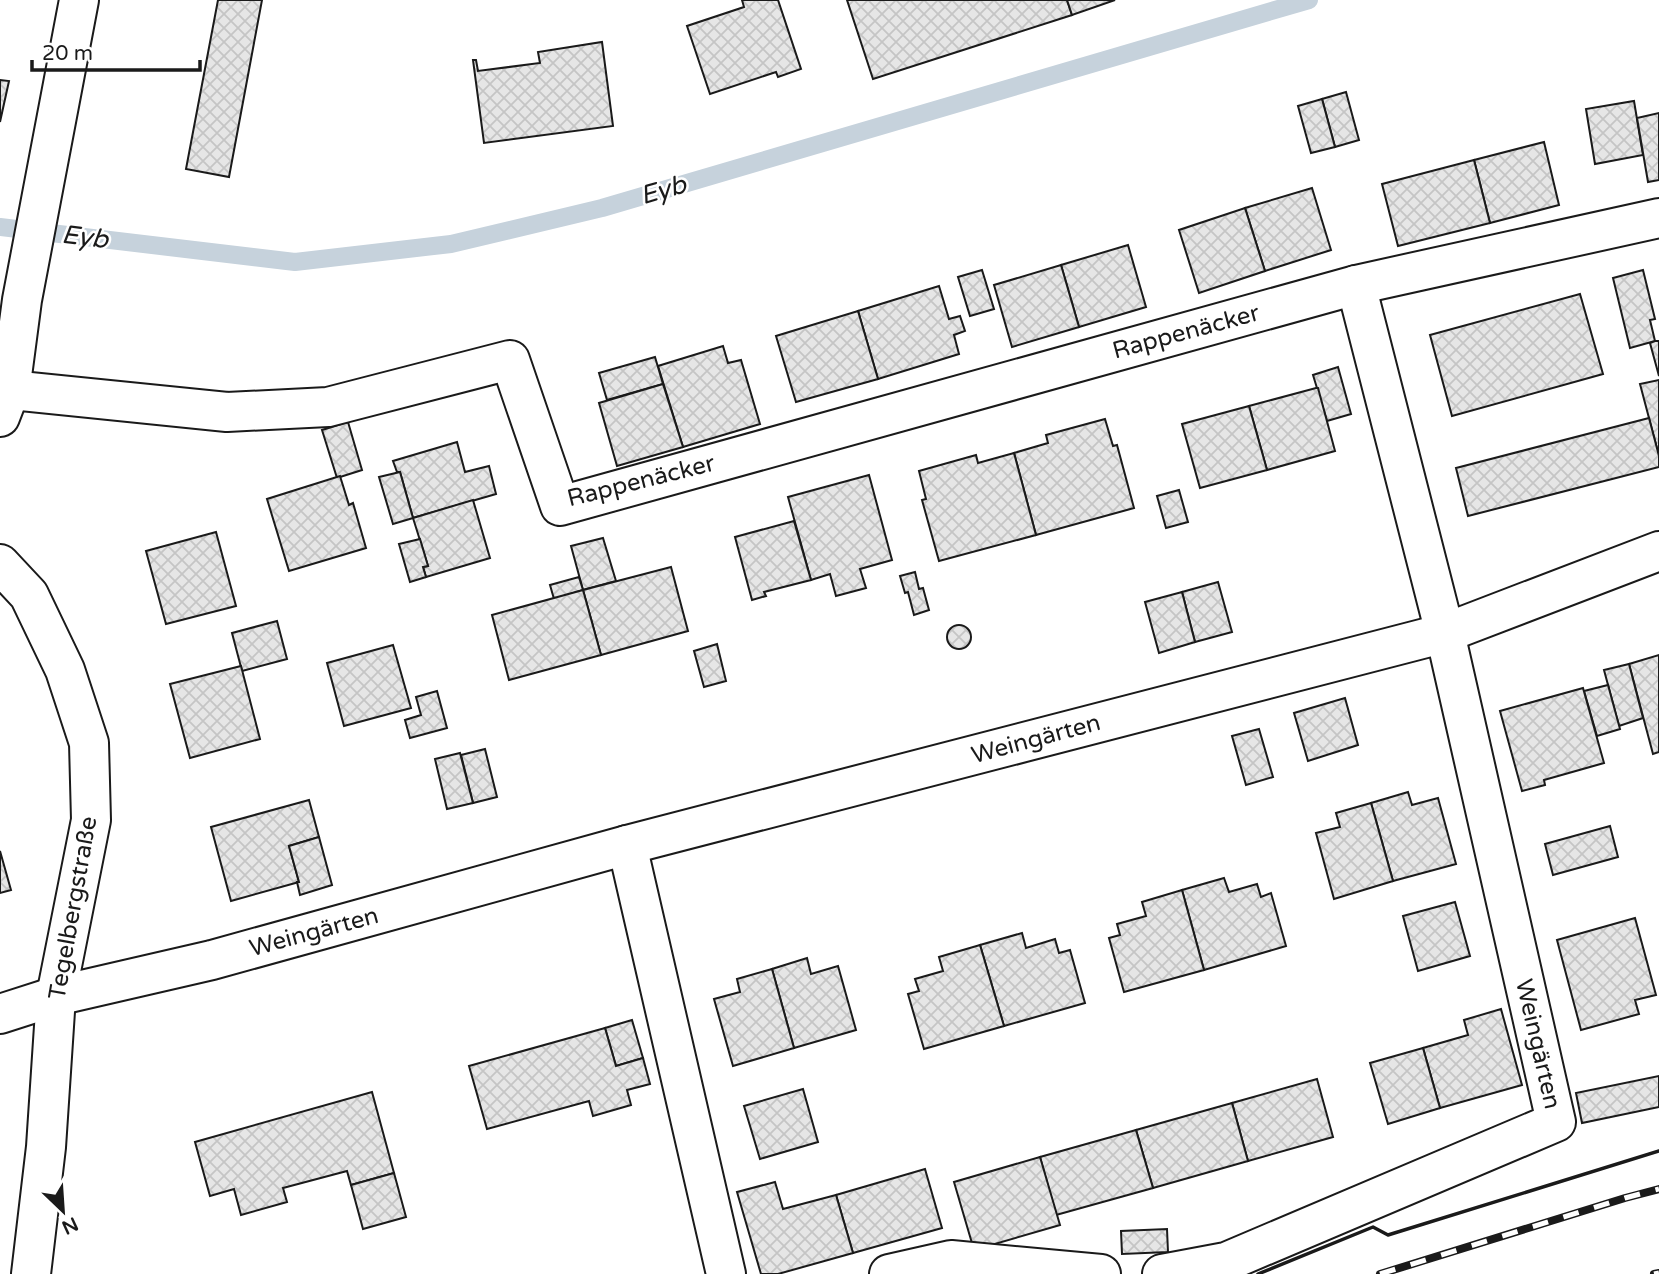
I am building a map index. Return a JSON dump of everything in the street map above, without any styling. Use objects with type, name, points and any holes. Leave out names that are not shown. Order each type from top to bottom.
[{"type":"street","points":[[3,399],[79,0]]},
{"type":"street","name":"Rappenäcker","points":[[3,399],[227,412],[328,407],[510,360],[560,506],[1356,285],[1659,218]]},
{"type":"street","points":[[1356,285],[1445,633]]},
{"type":"street","name":"Weingärten","points":[[0,1014],[56,996],[212,960],[627,845],[1445,633],[1659,551]]},
{"type":"street","name":"Tegelbergstraße","points":[[0,564],[29,595],[65,670],[89,743],[92,820],[56,996],[46,1147],[31,1274]]},
{"type":"street","name":"Weingärten","points":[[1161,1274],[1226,1262],[1556,1122],[1445,633]]},
{"type":"street","points":[[627,845],[726,1274]]},
{"type":"street","points":[[890,1274],[951,1260],[1101,1274]]},
{"type":"building","points":[[218,0],[262,0],[229,177],[186,169]]},
{"type":"building","points":[[742,0],[778,0],[801,69],[778,77],[776,72],[710,94],[687,26],[744,7]]},
{"type":"building","points":[[847,0],[1067,0],[1072,15],[873,79]]},
{"type":"building","points":[[1067,0],[1115,0],[1072,15]]},
{"type":"building","points":[[602,42],[613,126],[484,143],[473,60],[476,60],[478,71],[540,63],[538,52]]},
{"type":"building","points":[[0,80],[9,81],[0,122]]},
{"type":"building","points":[[1346,92],[1359,140],[1335,147],[1322,99]]},
{"type":"building","points":[[1322,99],[1335,147],[1311,153],[1298,106]]},
{"type":"building","points":[[1634,101],[1643,155],[1595,164],[1586,109]]},
{"type":"building","points":[[1659,113],[1659,180],[1648,182],[1637,118]]},
{"type":"building","points":[[1544,142],[1559,205],[1490,223],[1474,160]]},
{"type":"building","points":[[1474,160],[1490,223],[1398,246],[1382,184]]},
{"type":"building","points":[[1312,188],[1331,250],[1265,271],[1245,208]]},
{"type":"building","points":[[1245,208],[1265,271],[1199,293],[1179,230]]},
{"type":"building","points":[[1128,245],[1146,307],[1079,327],[1061,265]]},
{"type":"building","points":[[1061,265],[1079,327],[1012,347],[994,285]]},
{"type":"building","points":[[982,270],[994,309],[970,316],[958,277]]},
{"type":"building","points":[[1643,270],[1655,319],[1650,320],[1655,341],[1630,348],[1613,278]]},
{"type":"building","points":[[939,286],[949,319],[960,316],[965,331],[954,335],[959,354],[878,379],[858,311]]},
{"type":"building","points":[[1580,294],[1603,374],[1452,416],[1430,335]]},
{"type":"building","points":[[858,311],[878,379],[796,402],[776,336]]},
{"type":"building","points":[[1659,341],[1659,376],[1650,343]]},
{"type":"building","points":[[723,346],[728,363],[741,360],[760,424],[683,447],[658,366]]},
{"type":"building","points":[[655,357],[663,384],[607,400],[599,373]]},
{"type":"building","points":[[1338,367],[1351,414],[1327,421],[1313,375]]},
{"type":"building","points":[[1659,380],[1659,456],[1640,384]]},
{"type":"building","points":[[663,384],[683,447],[617,466],[599,403]]},
{"type":"building","points":[[1318,388],[1335,451],[1267,470],[1249,406]]},
{"type":"building","points":[[1249,406],[1267,470],[1200,488],[1182,424]]},
{"type":"building","points":[[1649,418],[1659,456],[1659,467],[1468,516],[1456,468]]},
{"type":"building","points":[[1105,419],[1113,446],[1117,445],[1134,508],[1036,535],[1014,453],[1048,443],[1046,435]]},
{"type":"building","points":[[348,422],[362,470],[337,478],[322,430]]},
{"type":"building","points":[[457,442],[465,472],[489,466],[496,494],[413,518],[400,472],[397,472],[393,461]]},
{"type":"building","points":[[1014,453],[1036,535],[939,561],[922,500],[926,499],[919,471],[976,455],[978,463]]},
{"type":"building","points":[[400,472],[413,518],[393,524],[379,477]]},
{"type":"building","points":[[869,475],[892,560],[860,569],[866,588],[836,596],[830,574],[811,580],[788,497]]},
{"type":"building","points":[[340,476],[349,505],[353,503],[366,548],[289,571],[267,499]]},
{"type":"building","points":[[1179,490],[1188,522],[1166,528],[1157,496]]},
{"type":"building","points":[[473,500],[490,558],[426,577],[423,567],[428,566],[413,518]]},
{"type":"building","points":[[794,521],[811,580],[764,592],[766,596],[752,600],[735,537]]},
{"type":"building","points":[[216,532],[236,606],[166,624],[146,551]]},
{"type":"building","points":[[603,538],[616,581],[583,590],[571,546]]},
{"type":"building","points":[[420,539],[428,566],[423,567],[426,577],[410,582],[399,544]]},
{"type":"building","points":[[671,567],[688,631],[601,655],[583,590]]},
{"type":"building","points":[[915,572],[919,589],[923,588],[929,610],[914,615],[908,592],[905,593],[900,576]]},
{"type":"building","points":[[579,577],[583,590],[554,599],[550,585]]},
{"type":"building","points":[[1218,582],[1232,632],[1195,642],[1182,592]]},
{"type":"building","points":[[583,590],[601,655],[509,680],[492,615]]},
{"type":"building","points":[[1182,592],[1195,642],[1159,653],[1145,602]]},
{"type":"building","points":[[277,621],[287,659],[242,671],[232,633]]},
{"type":"building","points":[[959,625],[968,628],[971,637],[968,646],[959,649],[950,646],[947,637],[950,628]]},
{"type":"building","points":[[717,644],[726,681],[704,687],[694,651]]},
{"type":"building","points":[[393,645],[411,708],[344,726],[327,663]]},
{"type":"building","points":[[1659,655],[1659,752],[1653,754],[1629,664]]},
{"type":"building","points":[[1629,664],[1643,718],[1619,726],[1604,670]]},
{"type":"building","points":[[241,666],[260,739],[190,758],[170,684]]},
{"type":"building","points":[[1608,685],[1620,729],[1597,736],[1584,691]]},
{"type":"building","points":[[1583,688],[1604,763],[1544,780],[1545,785],[1522,791],[1500,711]]},
{"type":"building","points":[[437,691],[447,728],[410,738],[405,720],[421,715],[416,697]]},
{"type":"building","points":[[1345,698],[1358,745],[1308,761],[1294,713]]},
{"type":"building","points":[[1259,729],[1273,777],[1246,785],[1232,736]]},
{"type":"building","points":[[485,749],[497,797],[473,803],[461,755]]},
{"type":"building","points":[[460,753],[473,803],[447,809],[435,759]]},
{"type":"building","points":[[1408,792],[1412,805],[1438,798],[1456,864],[1393,881],[1371,803]]},
{"type":"building","points":[[309,800],[319,837],[289,846],[299,882],[231,901],[211,827]]},
{"type":"building","points":[[1371,803],[1393,881],[1334,899],[1316,833],[1340,827],[1336,813]]},
{"type":"building","points":[[1610,826],[1618,857],[1553,875],[1545,844]]},
{"type":"building","points":[[319,837],[332,885],[300,895],[289,846]]},
{"type":"building","points":[[0,851],[11,890],[0,893]]},
{"type":"building","points":[[1224,878],[1229,892],[1257,884],[1261,897],[1271,893],[1286,946],[1204,970],[1182,890]]},
{"type":"building","points":[[1182,890],[1204,970],[1124,992],[1109,938],[1120,935],[1117,924],[1146,916],[1142,902]]},
{"type":"building","points":[[1455,902],[1470,956],[1418,971],[1403,916]]},
{"type":"building","points":[[1635,918],[1656,995],[1635,1000],[1639,1014],[1581,1030],[1557,940]]},
{"type":"building","points":[[1022,933],[1026,948],[1055,939],[1059,953],[1070,950],[1085,1003],[1004,1026],[980,945]]},
{"type":"building","points":[[980,945],[1004,1026],[924,1049],[908,994],[919,991],[915,979],[943,971],[939,957]]},
{"type":"building","points":[[807,958],[811,974],[838,966],[856,1030],[794,1048],[772,969]]},
{"type":"building","points":[[772,969],[794,1048],[733,1066],[714,999],[740,992],[737,979]]},
{"type":"building","points":[[1501,1009],[1522,1085],[1440,1108],[1423,1048],[1468,1035],[1464,1020]]},
{"type":"building","points":[[632,1020],[643,1058],[616,1066],[605,1028]]},
{"type":"building","points":[[605,1028],[616,1066],[643,1058],[650,1084],[627,1090],[631,1105],[593,1116],[589,1101],[487,1129],[469,1066]]},
{"type":"building","points":[[1423,1048],[1440,1108],[1388,1124],[1370,1063]]},
{"type":"building","points":[[1659,1076],[1659,1107],[1582,1123],[1576,1093]]},
{"type":"building","points":[[1317,1079],[1333,1137],[1248,1161],[1232,1103]]},
{"type":"building","points":[[803,1089],[818,1142],[760,1159],[744,1106]]},
{"type":"building","points":[[372,1092],[394,1173],[351,1185],[347,1171],[283,1188],[287,1202],[241,1215],[234,1189],[210,1196],[195,1142]]},
{"type":"building","points":[[1232,1103],[1248,1161],[1153,1188],[1136,1130]]},
{"type":"building","points":[[1136,1130],[1153,1188],[1056,1215],[1040,1157]]},
{"type":"building","points":[[1040,1157],[1060,1225],[974,1250],[954,1182]]},
{"type":"building","points":[[925,1169],[942,1228],[853,1253],[836,1195]]},
{"type":"building","points":[[394,1173],[406,1217],[363,1229],[351,1185]]},
{"type":"building","points":[[775,1182],[783,1209],[836,1195],[853,1253],[778,1274],[761,1274],[737,1192]]},
{"type":"building","points":[[1167,1229],[1168,1252],[1122,1254],[1121,1231]]},
{"type":"waterway","name":"Eyb","points":[[0,227],[295,262],[451,244],[602,208],[1309,0]]},
{"type":"railway","points":[[1380,1274],[1659,1189]]},
{"type":"railway","points":[[1654,1274],[1659,1273]]},
{"type":"wall","points":[[1258,1274],[1373,1227],[1388,1235],[1659,1151]]}]
